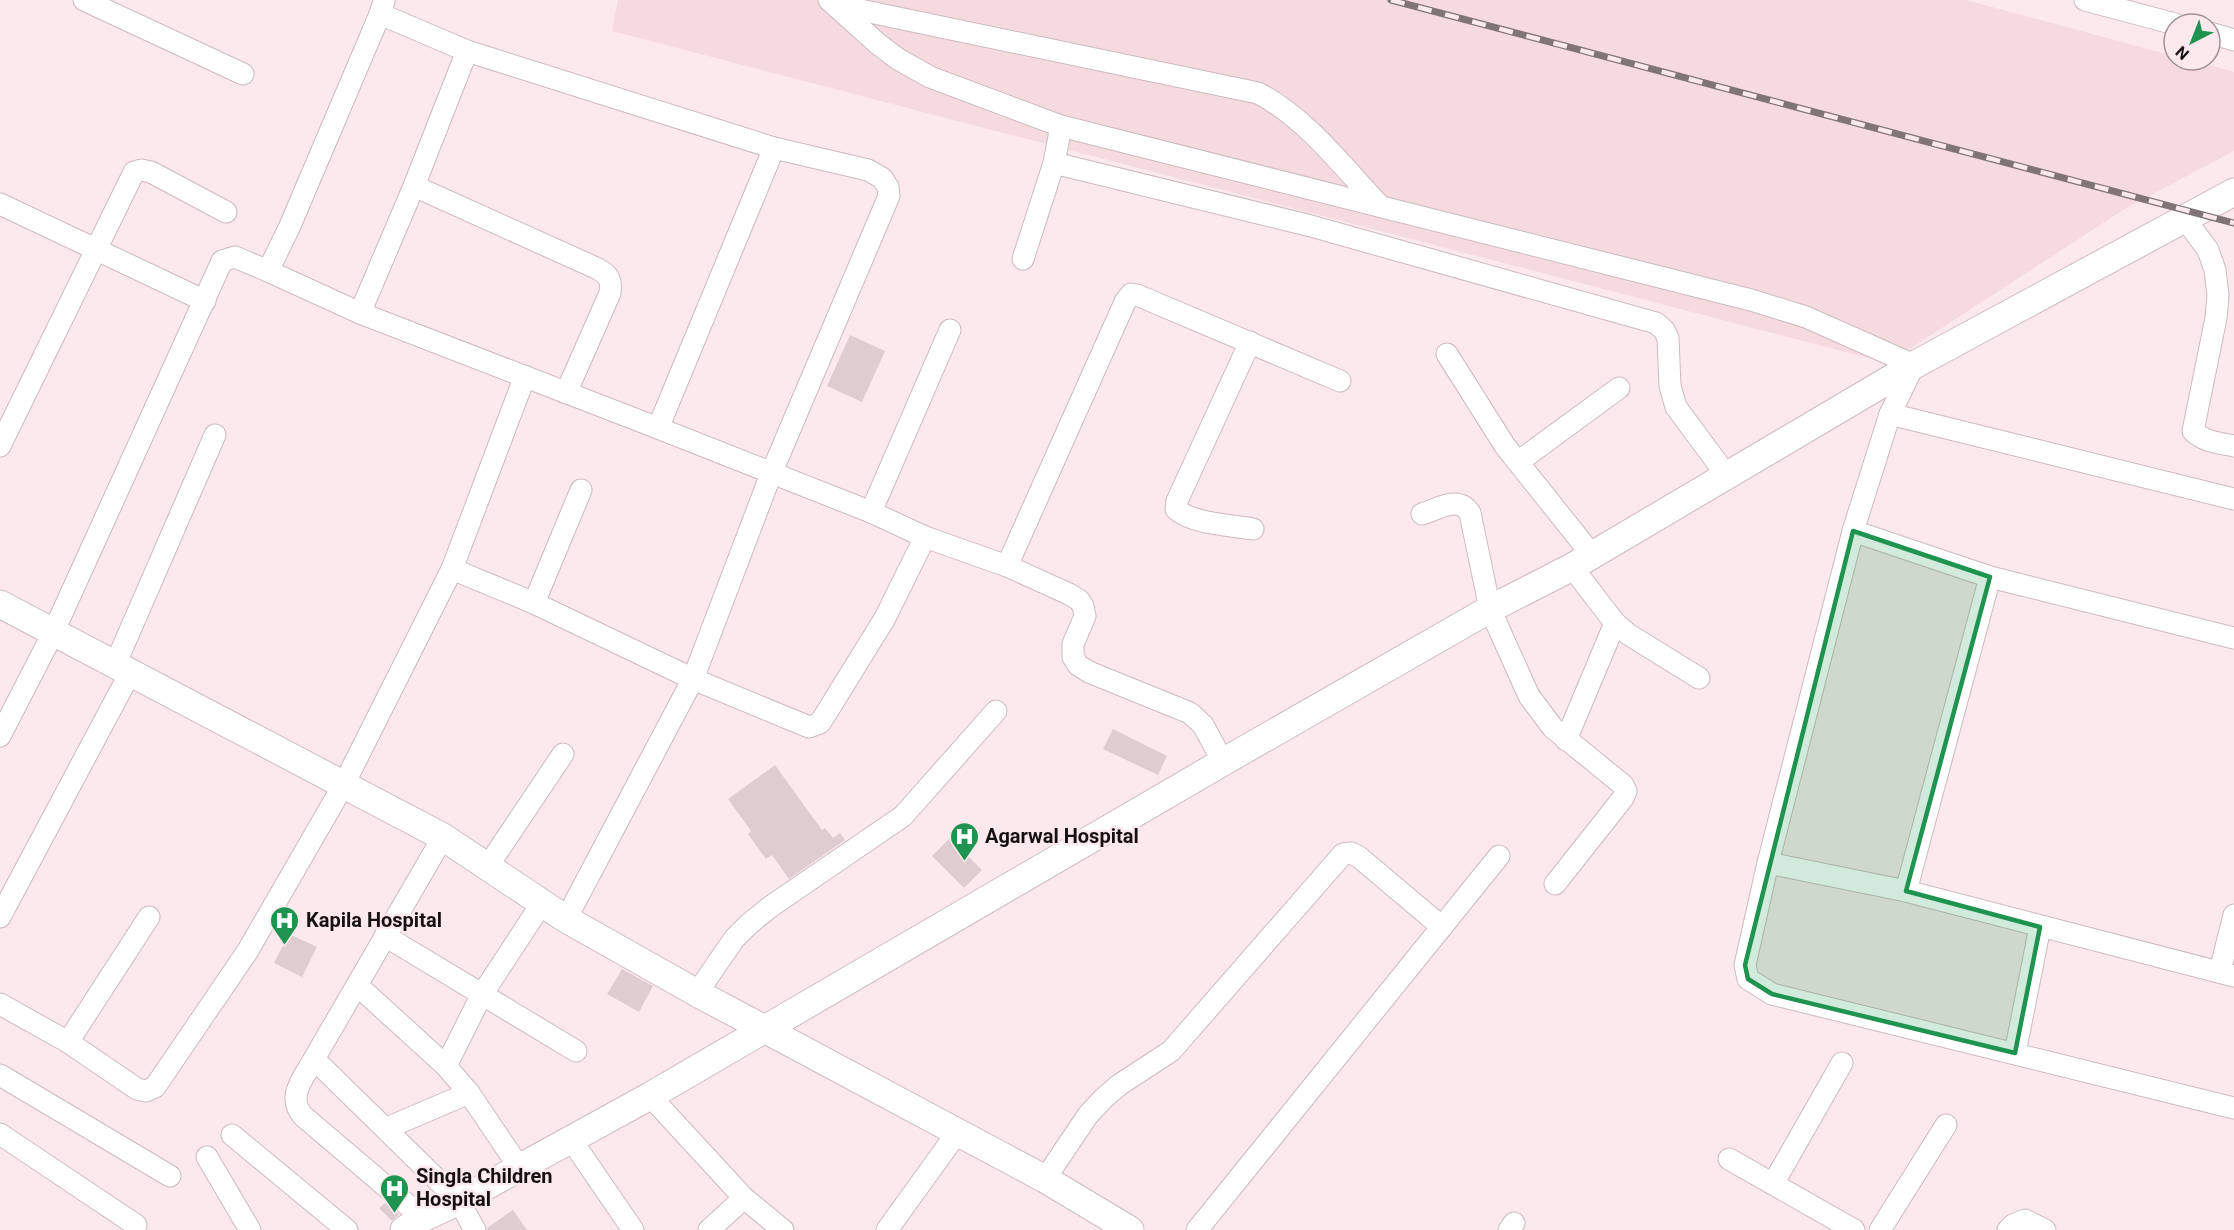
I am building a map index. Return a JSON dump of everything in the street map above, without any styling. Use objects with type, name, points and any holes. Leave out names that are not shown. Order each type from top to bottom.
[{"type":"main road","points":[[413,1224],[650,1096],[1222,762],[1490,609],[1582,561],[1914,365],[2234,192]]},
{"type":"main road","points":[[0,604],[443,837],[566,919],[697,993],[1045,1179],[1131,1230]]},
{"type":"street","points":[[2085,0],[2162,21]]},
{"type":"street","points":[[90,1],[243,74]]},
{"type":"street","points":[[832,3],[891,54],[930,77],[1061,126],[1751,300],[1806,318],[1914,365],[1890,414],[1853,531],[1768,863],[1745,965],[1748,980],[1758,988],[1783,997],[2234,1108]]},
{"type":"street","points":[[832,3],[1258,93],[1274,101],[1311,133],[1381,207]]},
{"type":"street","points":[[268,271],[289,228],[382,7],[467,51],[774,148],[868,170],[882,178],[888,187],[889,196],[771,474],[693,679],[566,919]]},
{"type":"street","points":[[360,313],[414,186],[467,51]]},
{"type":"street","points":[[1023,259],[1054,162],[1061,126]]},
{"type":"street","points":[[658,428],[774,148]]},
{"type":"street","points":[[1054,162],[1311,226],[1656,323],[1664,330],[1668,338],[1670,386],[1676,407],[1727,476]]},
{"type":"street","points":[[0,446],[134,172],[141,170],[151,172],[226,212]]},
{"type":"street","points":[[414,186],[596,268],[609,277],[610,293],[566,393]]},
{"type":"street","points":[[1,206],[206,301]]},
{"type":"street","points":[[2185,219],[2208,250],[2215,270],[2218,295],[2216,318],[2193,430],[2198,436],[2208,440],[2234,446]]},
{"type":"street","points":[[0,736],[53,633],[206,301],[222,261],[235,256],[360,313],[871,512],[925,537],[1007,566],[1069,594],[1079,600],[1085,615],[1073,644],[1073,657],[1078,665],[1089,672],[1190,713],[1203,725],[1222,762]]},
{"type":"street","points":[[1007,566],[1128,296],[1137,295],[1340,381]]},
{"type":"street","points":[[871,512],[950,330]]},
{"type":"street","points":[[1250,342],[1177,501],[1176,509],[1183,515],[1194,519],[1253,529]]},
{"type":"street","points":[[1447,354],[1582,561],[1615,623],[1628,634],[1699,678]]},
{"type":"street","points":[[0,1004],[68,1042],[137,1089],[146,1091],[155,1087],[247,952],[344,784],[452,569],[525,376]]},
{"type":"street","points":[[1518,462],[1619,388]]},
{"type":"street","points":[[1890,414],[2234,499]]},
{"type":"street","points":[[0,917],[122,669],[215,435]]},
{"type":"street","points":[[534,603],[581,490]]},
{"type":"street","points":[[1422,514],[1453,503],[1460,503],[1466,507],[1470,513],[1490,609],[1529,696],[1540,714],[1566,740],[1623,785],[1626,791],[1623,798],[1555,884]]},
{"type":"street","points":[[1853,531],[1990,576],[2234,638]]},
{"type":"street","points":[[452,569],[534,603],[693,679],[809,727],[820,723],[885,618],[925,537]]},
{"type":"street","points":[[1906,891],[1990,576]]},
{"type":"street","points":[[1566,740],[1615,623]]},
{"type":"street","points":[[697,993],[734,939],[770,907],[903,816],[996,711]]},
{"type":"street","points":[[488,866],[563,754]]},
{"type":"street","points":[[413,1224],[296,1107],[298,1089],[314,1059],[443,837]]},
{"type":"street","points":[[1045,1179],[1088,1115],[1119,1085],[1171,1051],[1343,854],[1351,853],[1359,857],[1442,927]]},
{"type":"street","points":[[1197,1230],[1499,856]]},
{"type":"street","points":[[1768,863],[1906,891],[2227,974],[2234,915]]},
{"type":"street","points":[[447,1066],[481,996],[542,903]]},
{"type":"street","points":[[68,1042],[149,917]]},
{"type":"street","points":[[2016,1053],[2040,927]]},
{"type":"street","points":[[385,936],[481,996],[576,1051]]},
{"type":"street","points":[[358,986],[447,1066],[469,1093],[519,1167]]},
{"type":"street","points":[[314,1059],[459,1201],[476,1230]]},
{"type":"street","points":[[1773,1184],[1842,1063]]},
{"type":"street","points":[[0,1075],[170,1176]]},
{"type":"street","points":[[387,1128],[469,1093]]},
{"type":"street","points":[[650,1096],[744,1198],[783,1230]]},
{"type":"street","points":[[1880,1230],[1946,1125]]},
{"type":"street","points":[[887,1230],[957,1133]]},
{"type":"street","points":[[0,1134],[136,1224]]},
{"type":"street","points":[[232,1135],[347,1230]]},
{"type":"street","points":[[570,1138],[633,1230]]},
{"type":"street","points":[[207,1157],[250,1230]]},
{"type":"street","points":[[1729,1159],[1854,1230]]},
{"type":"street","points":[[709,1230],[744,1198]]},
{"type":"street","points":[[2008,1230],[2025,1220],[2045,1230]]},
{"type":"highlighted area","points":[[1853,531],[1990,577],[1906,891],[2040,927],[2015,1053],[1772,994],[1748,979],[1745,965]]},
{"type":"shaded area","points":[[618,0],[1966,0],[2162,53],[2162,72],[2222,72],[2222,69],[2234,72],[2234,151],[2126,208],[1888,363],[612,31]]},
{"type":"building","points":[[850,335],[885,351],[862,402],[827,386]]},
{"type":"building","points":[[1113,729],[1167,756],[1158,775],[1103,749]]},
{"type":"building","points":[[775,765],[822,830],[825,828],[833,838],[840,833],[845,840],[789,879],[772,855],[766,859],[748,834],[751,831],[728,799]]},
{"type":"building","points":[[950,838],[982,870],[964,888],[932,856]]},
{"type":"building","points":[[289,934],[317,947],[302,977],[274,963]]},
{"type":"building","points":[[622,969],[653,986],[639,1012],[607,994]]},
{"type":"building","points":[[385,1203],[399,1214],[392,1221],[379,1208]]},
{"type":"building","points":[[513,1210],[527,1230],[488,1230],[487,1228]]},
{"type":"railway","points":[[1391,0],[2234,223]]},
{"type":"place","name":"Agarwal Hospital","points":[[964,862]]},
{"type":"place","name":"Kapila Hospital","points":[[285,946]]},
{"type":"place","name":"Singla Children Hospital","points":[[395,1214]]}]
